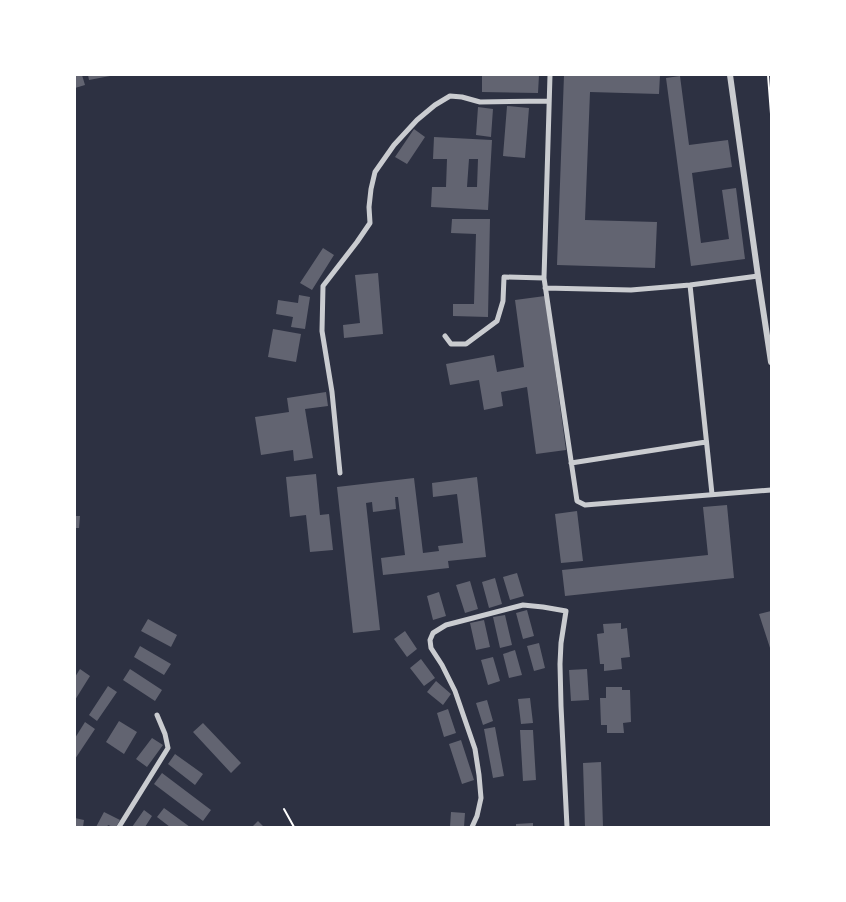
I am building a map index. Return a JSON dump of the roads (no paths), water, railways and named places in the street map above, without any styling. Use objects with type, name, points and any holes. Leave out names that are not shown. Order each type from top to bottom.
[{"type":"street","points":[[550,75],[544,278],[577,501],[585,504],[771,490]]},
{"type":"street","points":[[730,75],[771,362]]},
{"type":"street","points":[[340,473],[332,392],[322,331],[323,286],[370,223],[370,189],[375,172],[394,145],[417,120],[435,105],[450,96],[480,102],[549,102]]},
{"type":"street","points":[[545,288],[632,290],[758,276]]},
{"type":"street","points":[[445,336],[451,344],[466,344],[497,320],[503,301],[504,277],[544,278]]},
{"type":"street","points":[[690,284],[712,494]]},
{"type":"street","points":[[570,463],[706,442]]},
{"type":"street","points":[[472,827],[477,816],[481,798],[475,750],[455,691],[431,648],[430,640],[433,634],[446,625],[523,605],[566,611],[560,664],[567,827]]},
{"type":"street","points":[[119,827],[168,748],[165,734],[157,716]]}]
